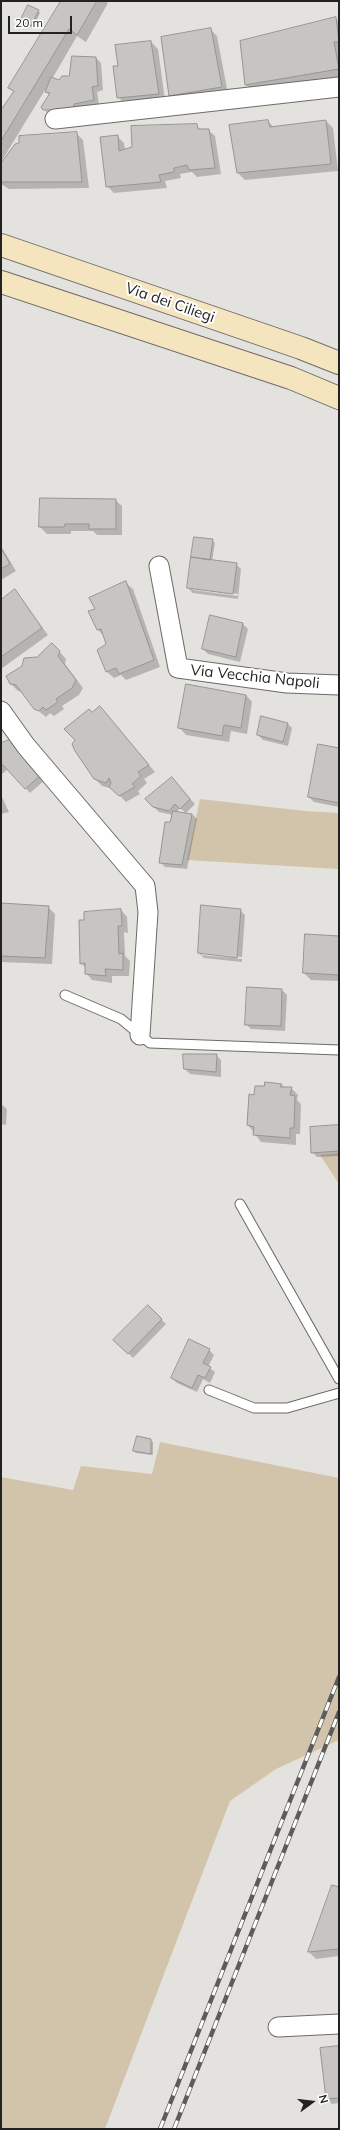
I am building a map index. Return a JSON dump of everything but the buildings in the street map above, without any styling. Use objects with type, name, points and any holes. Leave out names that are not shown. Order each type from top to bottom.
[{"type":"main road","name":"Via dei Ciliegi","points":[[1,245],[301,348],[339,363]]},
{"type":"main road","points":[[1,283],[291,378],[339,398]]},
{"type":"street","points":[[55,119],[339,86]]},
{"type":"street","name":"Via Vecchia Napoli","points":[[159,566],[178,668],[287,683],[339,685]]},
{"type":"street","points":[[1,711],[26,746],[145,886],[148,912],[140,1035]]},
{"type":"street","points":[[278,2027],[339,2024]]},
{"type":"lane","points":[[65,995],[121,1019],[150,1043],[339,1050]]},
{"type":"lane","points":[[240,1204],[339,1379]]},
{"type":"lane","points":[[209,1390],[254,1408],[286,1408],[339,1393]]},
{"type":"shaded area","points":[[200,799],[305,811],[339,813],[339,872],[338,869],[187,860]]},
{"type":"shaded area","points":[[339,1153],[339,1184],[320,1155]]},
{"type":"shaded area","points":[[160,1442],[339,1478],[339,1740],[276,1769],[230,1801],[105,2129],[1,2129],[1,1477],[73,1490],[81,1466],[152,1474]]},
{"type":"railway","points":[[160,2129],[339,1677]]},
{"type":"railway","points":[[174,2129],[339,1712]]}]
